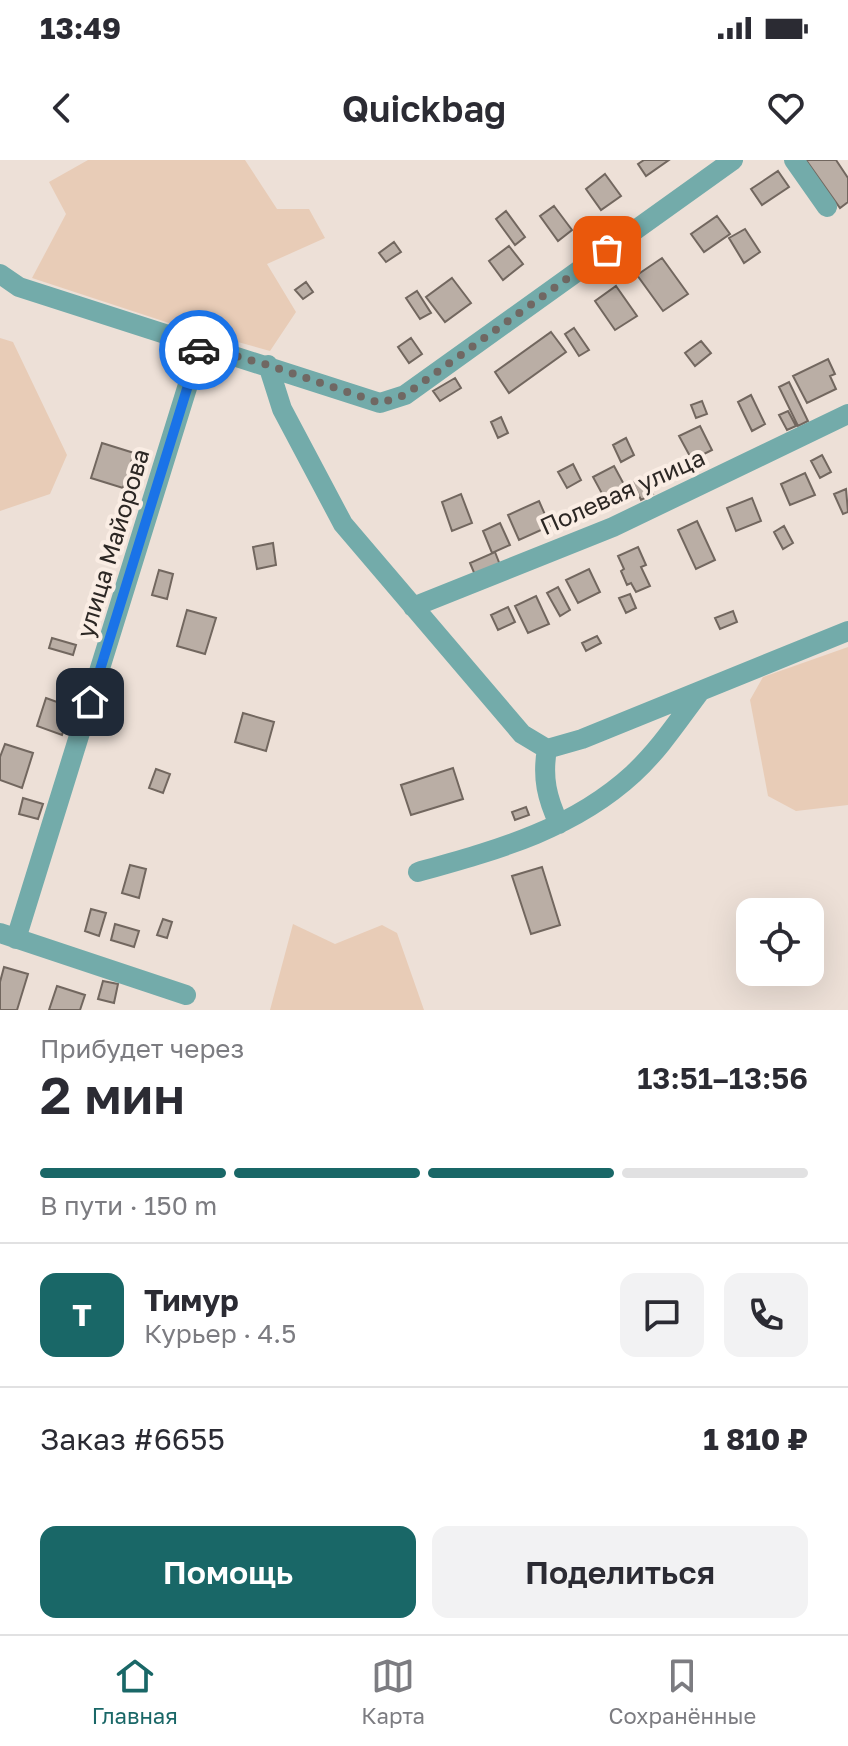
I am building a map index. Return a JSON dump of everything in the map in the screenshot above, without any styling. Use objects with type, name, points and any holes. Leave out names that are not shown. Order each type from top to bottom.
[{"type":"street","points":[[0,274],[19,287],[380,403],[405,395],[733,160]]},
{"type":"street","points":[[794,160],[827,207]]},
{"type":"street","name":"улица Майорова","points":[[8,936],[200,346]]},
{"type":"street","points":[[268,365],[282,409],[343,524],[522,734],[547,749],[582,739],[848,631]]},
{"type":"street","name":"Полевая улица","points":[[413,607],[613,527],[848,414]]},
{"type":"street","points":[[418,872],[507,847],[559,824],[598,802],[633,774],[661,745],[699,693]]},
{"type":"street","points":[[547,749],[544,782],[548,801],[559,824]]},
{"type":"street","points":[[8,936],[186,995]]},
{"type":"shaded area","points":[[88,160],[245,160],[277,209],[309,209],[325,238],[267,264],[296,312],[270,351],[169,323],[32,278],[66,214],[49,182]]},
{"type":"shaded area","points":[[0,338],[13,342],[67,455],[50,494],[0,511]]},
{"type":"shaded area","points":[[848,647],[848,805],[796,811],[768,796],[750,700],[763,677]]},
{"type":"shaded area","points":[[293,924],[335,944],[382,925],[397,933],[424,1010],[270,1010]]},
{"type":"building","points":[[644,160],[669,160],[646,176],[638,164]]},
{"type":"building","points":[[806,160],[836,160],[848,178],[848,202],[840,208]]},
{"type":"building","points":[[778,171],[789,187],[762,205],[751,189]]},
{"type":"building","points":[[605,174],[621,196],[601,210],[586,189]]},
{"type":"building","points":[[554,206],[572,230],[558,241],[540,216]]},
{"type":"building","points":[[506,211],[525,237],[515,245],[496,219]]},
{"type":"building","points":[[717,216],[730,234],[704,252],[691,234]]},
{"type":"building","points":[[745,229],[760,252],[744,263],[729,238]]},
{"type":"building","points":[[394,242],[401,252],[386,262],[379,253]]},
{"type":"building","points":[[509,246],[523,264],[503,280],[489,261]]},
{"type":"building","points":[[662,258],[688,294],[663,311],[637,275]]},
{"type":"building","points":[[452,278],[471,303],[445,322],[426,297]]},
{"type":"building","points":[[306,282],[313,292],[303,299],[295,290]]},
{"type":"building","points":[[616,286],[637,316],[615,330],[595,301]]},
{"type":"building","points":[[417,291],[431,313],[420,319],[406,298]]},
{"type":"building","points":[[574,328],[589,350],[579,356],[565,334]]},
{"type":"building","points":[[551,332],[566,352],[509,393],[495,372]]},
{"type":"building","points":[[411,338],[422,354],[409,363],[398,347]]},
{"type":"building","points":[[701,341],[711,353],[695,366],[685,353]]},
{"type":"building","points":[[828,359],[835,374],[830,376],[836,389],[807,403],[793,376]]},
{"type":"building","points":[[455,378],[461,388],[440,401],[433,391]]},
{"type":"building","points":[[789,382],[808,421],[798,426],[779,387]]},
{"type":"building","points":[[751,395],[765,424],[752,431],[738,402]]},
{"type":"building","points":[[702,401],[707,414],[696,418],[691,405]]},
{"type":"building","points":[[788,411],[796,426],[787,430],[779,415]]},
{"type":"building","points":[[501,417],[508,433],[498,438],[491,422]]},
{"type":"building","points":[[700,426],[712,450],[692,460],[679,436]]},
{"type":"building","points":[[626,438],[634,455],[621,462],[613,445]]},
{"type":"building","points":[[102,443],[134,453],[123,488],[91,478]]},
{"type":"building","points":[[822,455],[831,472],[820,478],[811,461]]},
{"type":"building","points":[[573,464],[581,480],[567,488],[558,472]]},
{"type":"building","points":[[614,466],[627,490],[606,501],[593,477]]},
{"type":"building","points":[[805,473],[815,495],[790,505],[781,484]]},
{"type":"building","points":[[645,477],[653,494],[641,500],[633,483]]},
{"type":"building","points":[[846,489],[848,512],[843,514],[834,494]]},
{"type":"building","points":[[461,494],[472,523],[452,531],[442,502]]},
{"type":"building","points":[[752,498],[761,521],[736,531],[727,508]]},
{"type":"building","points":[[539,501],[550,526],[519,540],[508,515]]},
{"type":"building","points":[[697,521],[715,560],[696,569],[678,530]]},
{"type":"building","points":[[500,523],[510,545],[492,553],[483,531]]},
{"type":"building","points":[[784,526],[793,543],[783,549],[774,532]]},
{"type":"building","points":[[273,543],[276,565],[257,569],[253,547]]},
{"type":"building","points":[[638,547],[646,565],[641,567],[650,586],[636,592],[631,583],[627,585],[618,556]]},
{"type":"building","points":[[495,552],[500,565],[475,575],[470,563]]},
{"type":"building","points":[[589,569],[600,592],[578,603],[566,580]]},
{"type":"building","points":[[159,570],[173,574],[167,599],[152,595]]},
{"type":"building","points":[[558,587],[570,610],[560,616],[547,593]]},
{"type":"building","points":[[630,594],[636,608],[626,613],[619,598]]},
{"type":"building","points":[[536,596],[549,624],[528,633],[515,606]]},
{"type":"building","points":[[508,607],[515,622],[498,630],[491,615]]},
{"type":"building","points":[[187,610],[216,618],[205,654],[177,646]]},
{"type":"building","points":[[733,611],[737,622],[720,629],[715,618]]},
{"type":"building","points":[[597,636],[601,643],[586,651],[582,643]]},
{"type":"building","points":[[52,638],[76,645],[73,655],[49,648]]},
{"type":"building","points":[[46,698],[71,707],[62,735],[37,726]]},
{"type":"building","points":[[243,713],[274,722],[266,751],[235,742]]},
{"type":"building","points":[[5,744],[33,753],[22,788],[0,780],[0,757]]},
{"type":"building","points":[[453,768],[463,799],[411,815],[401,785]]},
{"type":"building","points":[[156,769],[170,774],[163,793],[149,788]]},
{"type":"building","points":[[23,798],[43,804],[38,819],[19,814]]},
{"type":"building","points":[[526,807],[529,815],[515,820],[512,812]]},
{"type":"building","points":[[130,865],[146,869],[139,898],[122,893]]},
{"type":"building","points":[[542,867],[560,925],[531,934],[512,876]]},
{"type":"building","points":[[91,909],[106,913],[99,936],[85,931]]},
{"type":"building","points":[[163,919],[172,922],[167,938],[157,935]]},
{"type":"building","points":[[115,924],[139,931],[134,947],[111,940]]},
{"type":"building","points":[[4,967],[28,974],[17,1010],[0,1010],[0,982]]},
{"type":"building","points":[[103,981],[118,984],[114,1003],[98,999]]},
{"type":"building","points":[[57,986],[85,995],[80,1010],[49,1010]]},
{"type":"way so far","points":[[199,350],[200,346],[268,365],[380,403],[405,395],[607,250]]},
{"type":"route","points":[[90,702],[199,350]]}]
